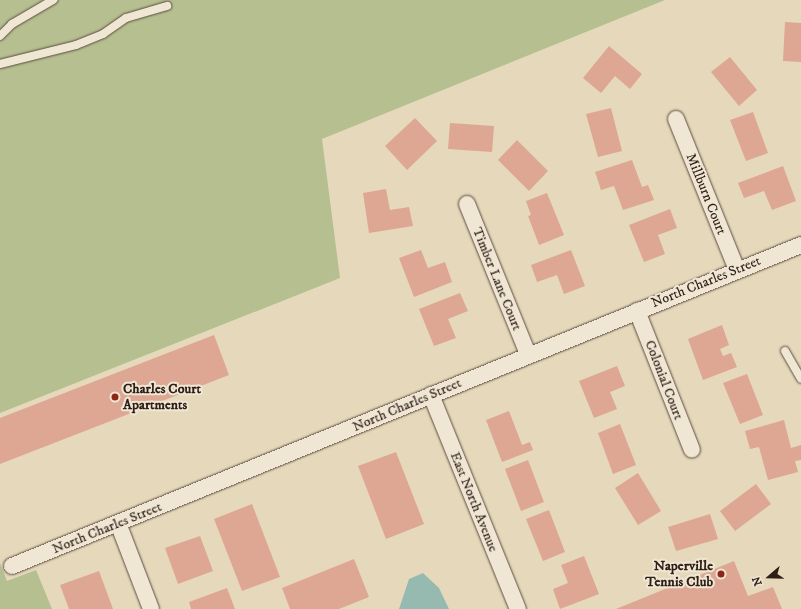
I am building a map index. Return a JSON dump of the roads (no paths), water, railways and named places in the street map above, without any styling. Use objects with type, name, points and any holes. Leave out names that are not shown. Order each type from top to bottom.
[{"type":"street","name":"Millburn Court","points":[[676,119],[737,270]]},
{"type":"street","name":"Timber Lane Court","points":[[467,204],[528,354]]},
{"type":"street","name":"North Charles Street","points":[[12,566],[528,354],[801,245]]},
{"type":"street","name":"Colonial Court","points":[[637,311],[692,450]]},
{"type":"street","name":"East North Avenue","points":[[431,395],[518,609]]},
{"type":"street","points":[[118,523],[151,609]]},
{"type":"lane","points":[[0,36],[12,24],[53,0]]},
{"type":"lane","points":[[0,64],[76,45],[103,34],[126,18],[167,6]]},
{"type":"lane","points":[[785,351],[801,379]]},
{"type":"water","points":[[423,573],[439,588],[449,609],[399,609],[409,579]]},
{"type":"place","name":"Charles Court Apartments","points":[[115,397]]},
{"type":"place","name":"Naperville Tennis Club","points":[[721,574]]}]
